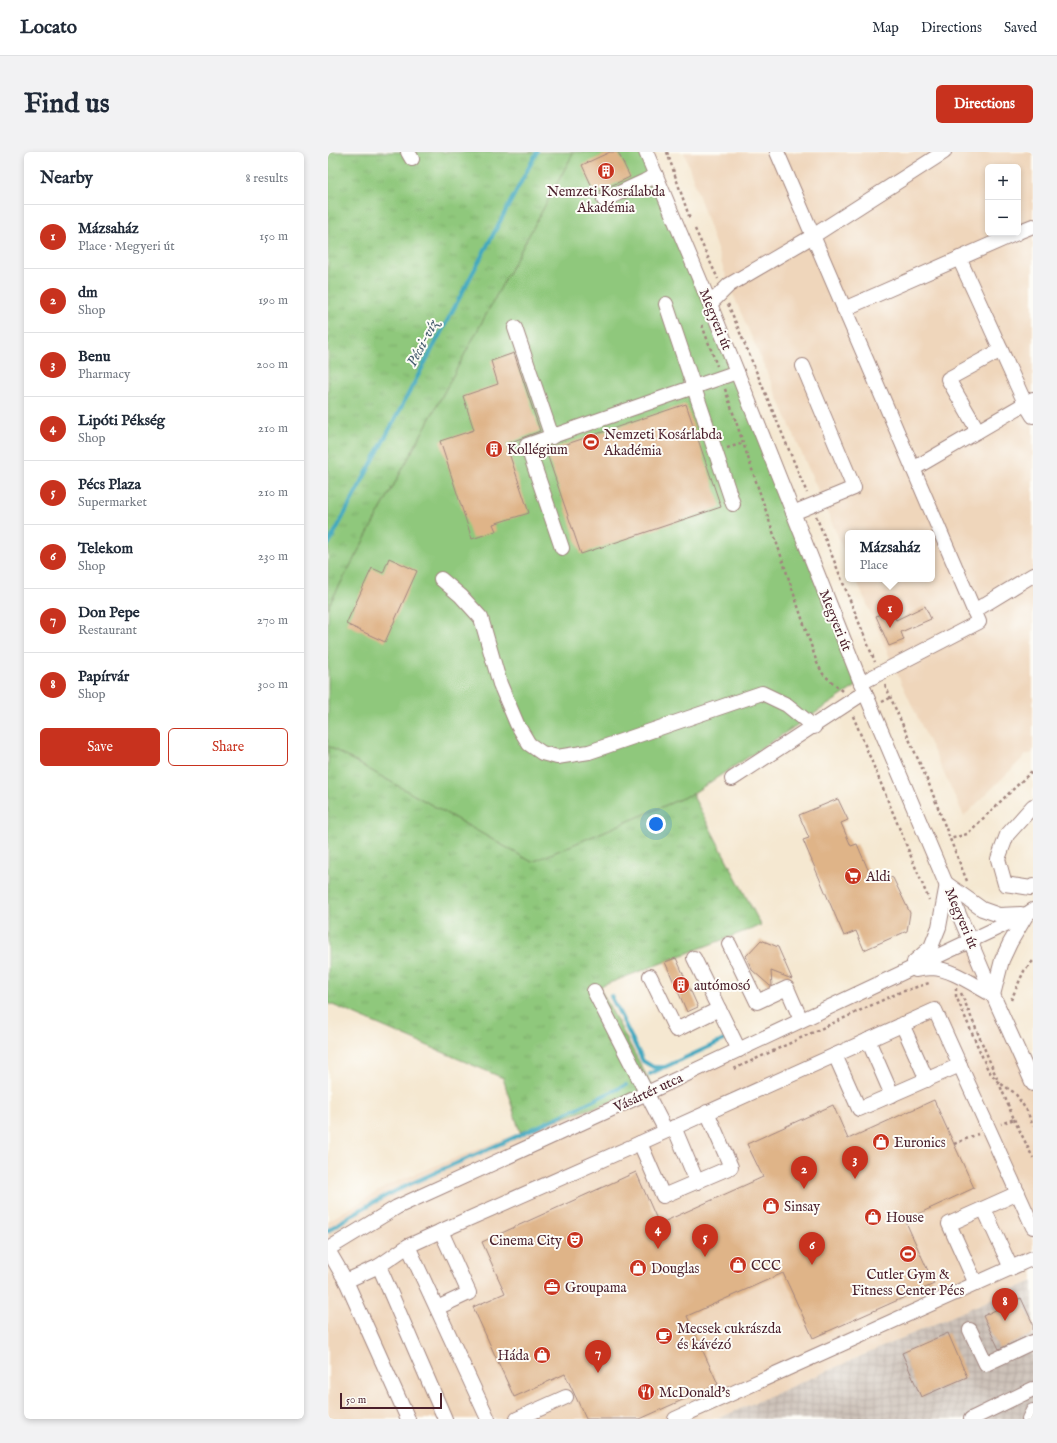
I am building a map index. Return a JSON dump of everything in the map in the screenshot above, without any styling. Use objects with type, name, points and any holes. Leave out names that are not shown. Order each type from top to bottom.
[{"type":"street","name":"Megyeri út","points":[[646,152],[710,304],[863,688],[993,995],[1033,1084]]},
{"type":"street","points":[[732,779],[814,727],[848,702],[880,674],[979,622],[777,152]]},
{"type":"street","points":[[710,304],[729,285],[813,236],[944,152]]},
{"type":"street","points":[[604,200],[656,175]]},
{"type":"street","points":[[1021,231],[1033,226]]},
{"type":"street","points":[[844,309],[1010,236]]},
{"type":"street","points":[[960,258],[1001,350],[1029,401],[1033,416]]},
{"type":"street","points":[[666,304],[733,504]]},
{"type":"street","points":[[515,328],[552,437]]},
{"type":"street","points":[[978,431],[948,379],[1001,350]]},
{"type":"street","points":[[793,513],[854,488],[803,366]]},
{"type":"street","points":[[562,548],[527,445],[737,372]]},
{"type":"street","points":[[913,469],[1029,401]]},
{"type":"street","points":[[974,611],[1033,576]]},
{"type":"street","points":[[441,579],[461,596],[481,618],[500,684],[517,724],[529,744],[542,753],[557,757],[589,752],[762,693],[788,705],[814,727]]},
{"type":"street","points":[[1033,806],[1007,835],[998,859],[1005,884],[1031,888],[1033,886]]},
{"type":"street","points":[[904,972],[931,947],[939,928],[947,884],[982,909],[999,915],[1030,912]]},
{"type":"street","points":[[904,972],[932,968],[957,975],[993,995],[1002,960],[1010,943],[1030,912]]},
{"type":"street","name":"Vásártér utca","points":[[328,1249],[398,1207],[647,1093],[1030,912]]},
{"type":"street","points":[[729,944],[758,1002],[787,988],[801,1020]]},
{"type":"street","points":[[694,958],[739,1050]]},
{"type":"street","points":[[650,976],[676,1030],[719,1009]]},
{"type":"street","points":[[594,991],[647,1093],[670,1129],[697,1182]]},
{"type":"street","points":[[346,1282],[379,1266],[408,1246],[935,1010],[1033,1228]]},
{"type":"street","points":[[902,1024],[927,1080]]},
{"type":"street","points":[[868,1040],[892,1095]]},
{"type":"street","points":[[835,1055],[859,1109],[960,1065]]},
{"type":"street","points":[[640,1143],[663,1196],[731,1167],[707,1112]]},
{"type":"street","points":[[976,1284],[949,1224],[1018,1193]]},
{"type":"street","points":[[984,1208],[1011,1268]]},
{"type":"street","points":[[437,1308],[469,1293],[441,1231]]},
{"type":"street","points":[[408,1246],[488,1419]]},
{"type":"street","points":[[328,1249],[346,1282],[408,1419]]},
{"type":"street","points":[[675,1419],[1033,1258]]},
{"type":"street","points":[[379,1266],[445,1419]]},
{"type":"street","points":[[970,1330],[986,1364],[1033,1342]]},
{"type":"street","points":[[971,1419],[1033,1388]]},
{"type":"street","points":[[517,1419],[566,1397]]},
{"type":"street","points":[[1029,1419],[1033,1411]]},
{"type":"path","points":[[667,152],[692,222]]},
{"type":"path","points":[[695,229],[723,291],[880,674],[928,784],[950,839]]},
{"type":"path","points":[[700,320],[817,663],[823,674],[842,692],[848,702],[931,903]]},
{"type":"path","points":[[1011,1000],[1024,971],[1033,961]]},
{"type":"path","points":[[733,1069],[898,993],[933,981]]},
{"type":"path","points":[[1033,1126],[1027,1111],[1015,1093],[998,1082],[988,1070],[956,996],[956,981],[998,1082],[1014,1119],[1033,1158]]},
{"type":"path","points":[[1009,995],[1014,1006]]},
{"type":"path","points":[[954,1144],[1014,1119]]},
{"type":"shaded area","points":[[684,152],[1033,152],[1033,753],[1026,755],[964,816],[894,667],[857,582],[935,582],[935,530],[845,530],[845,553],[729,285]]},
{"type":"shaded area","points":[[973,943],[1033,1090],[1033,1281],[717,1419],[328,1419],[328,1221],[390,1184],[520,1132],[653,1088]]},
{"type":"shaded area","points":[[1033,1281],[1033,1419],[717,1419]]},
{"type":"green space","points":[[328,152],[574,152],[328,607]]},
{"type":"green space","name":"Nemzeti Kosárlabda Akadémia","points":[[574,152],[643,152],[861,683],[692,794],[532,862],[328,746],[328,607]]},
{"type":"green space","points":[[328,746],[532,862],[692,794],[761,925],[599,987],[653,1088],[520,1132],[503,1078],[328,1003]]},
{"type":"building","name":"Nemzeti Kosrálabda Akadémia","points":[[610,152],[618,152],[630,177],[595,193],[582,165]]},
{"type":"building","name":"Kollégium","points":[[514,353],[540,431],[506,444],[529,513],[493,524],[496,531],[472,539],[440,441],[474,430],[463,396],[498,384],[491,361]]},
{"type":"building","name":"Nemzeti Kosárlabda Akadémia","points":[[686,404],[721,507],[581,554],[546,451]]},
{"type":"building","points":[[389,558],[417,571],[385,642],[346,624],[372,568],[383,573]]},
{"type":"building","points":[[925,606],[931,619],[901,632],[904,640],[889,646],[876,616],[891,609],[896,620]]},
{"type":"building","name":"Aldi","points":[[838,799],[848,820],[841,823],[851,846],[857,844],[869,872],[883,874],[893,878],[910,913],[907,931],[864,950],[856,931],[844,936],[803,840],[809,838],[799,815]]},
{"type":"building","points":[[761,940],[778,947],[792,979],[771,971],[772,986],[770,986],[752,970],[746,956]]},
{"type":"building","name":"autómosó","points":[[676,958],[698,1007],[687,1012],[665,962]]},
{"type":"building","points":[[934,1100],[974,1188],[905,1220],[934,1284],[813,1338],[783,1273],[687,1316],[718,1384],[640,1419],[586,1419],[565,1374],[514,1397],[473,1307],[505,1293],[482,1242],[636,1172],[659,1224],[763,1177],[747,1144],[833,1105],[848,1139]]},
{"type":"building","points":[[1021,1298],[1033,1324],[1033,1334],[999,1349],[983,1316]]},
{"type":"building","points":[[948,1333],[967,1377],[921,1397],[902,1353]]},
{"type":"waterway","name":"Pécsi-víz","points":[[328,545],[537,152]]},
{"type":"waterway","points":[[611,996],[643,1061],[653,1067],[665,1067],[724,1040]]},
{"type":"waterway","points":[[650,1074],[662,1068]]},
{"type":"waterway","points":[[328,1231],[361,1209],[396,1191],[626,1085]]},
{"type":"place","name":"Nemzeti Kosrálabda Akadémia","points":[[606,171]]},
{"type":"place","name":"Nemzeti Kosárlabda Akadémia","points":[[591,442]]},
{"type":"place","name":"Kollégium","points":[[494,449]]},
{"type":"place","name":"Mázsaház","points":[[890,628]]},
{"type":"place","name":"Aldi","points":[[853,876]]},
{"type":"place","name":"autómosó","points":[[681,985]]},
{"type":"place","name":"Euronics","points":[[881,1142]]},
{"type":"place","name":"Benu","points":[[855,1179]]},
{"type":"place","name":"dm","points":[[804,1189]]},
{"type":"place","name":"Sinsay","points":[[771,1206]]},
{"type":"place","name":"House","points":[[873,1217]]},
{"type":"place","name":"Cinema City","points":[[575,1240]]},
{"type":"place","name":"Lipóti Pékség","points":[[658,1249]]},
{"type":"place","name":"Cutler Gym & Fitness Center Pécs","points":[[908,1254]]},
{"type":"place","name":"Pécs Plaza","points":[[705,1257]]},
{"type":"place","name":"CCC","points":[[738,1265]]},
{"type":"place","name":"Telekom","points":[[812,1265]]},
{"type":"place","name":"Douglas","points":[[638,1268]]},
{"type":"place","name":"Groupama","points":[[552,1287]]},
{"type":"place","name":"Papírvár","points":[[1005,1321]]},
{"type":"place","name":"Mecsek cukrászda és kávézó","points":[[664,1336]]},
{"type":"place","name":"Háda","points":[[542,1355]]},
{"type":"place","name":"Don Pepe","points":[[598,1373]]},
{"type":"place","name":"McDonald's","points":[[646,1392]]}]
